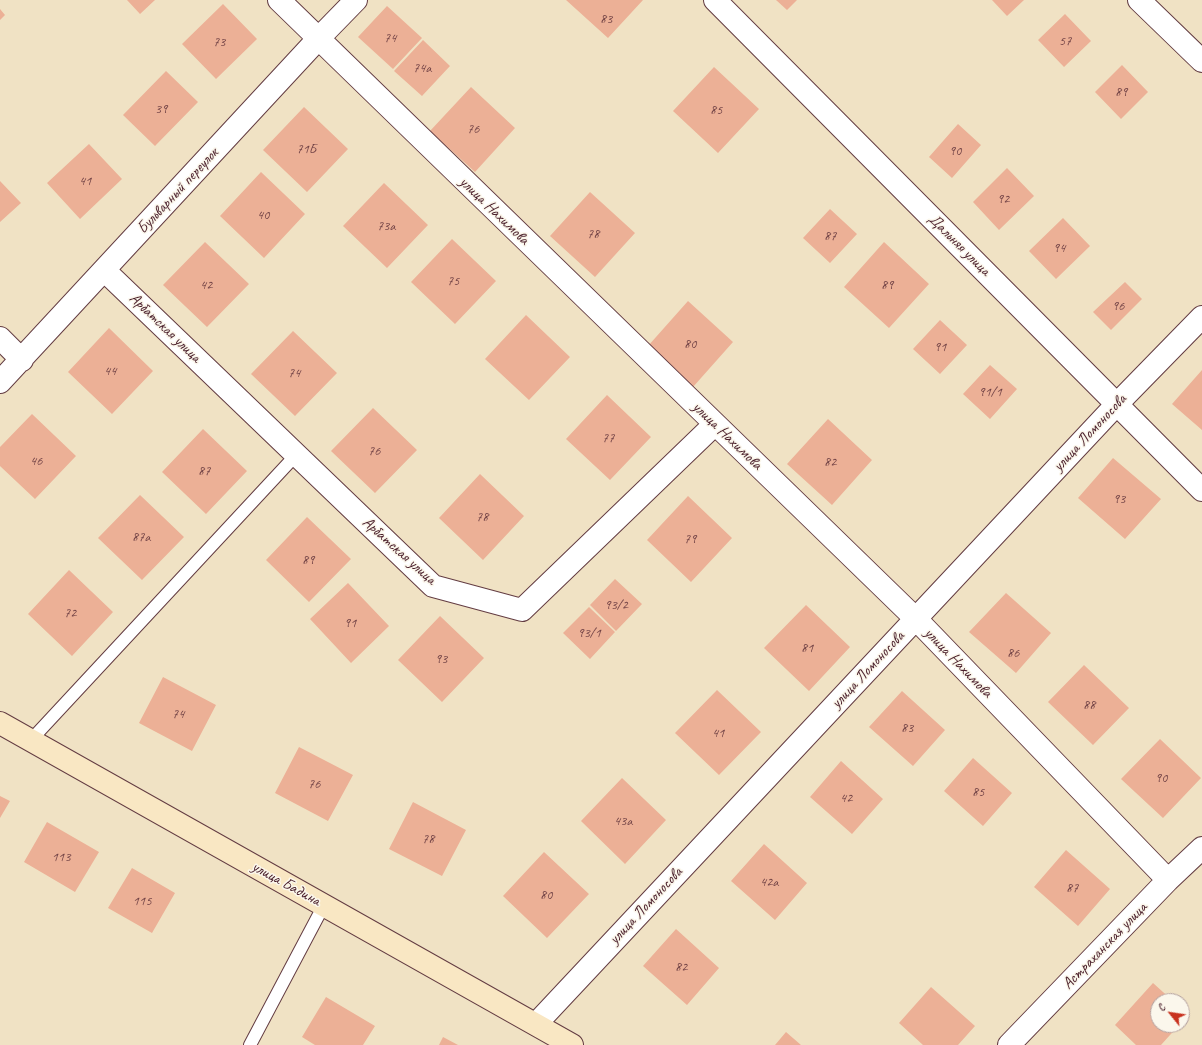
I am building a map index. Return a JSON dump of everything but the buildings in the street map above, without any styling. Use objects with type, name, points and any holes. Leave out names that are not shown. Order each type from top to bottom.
[{"type":"street","name":"улица Нахимова","points":[[278,0],[916,619],[1168,880]]},
{"type":"street","name":"Бульварный переулок","points":[[0,382],[318,39],[356,0]]},
{"type":"street","name":"Дальняя улица","points":[[715,0],[1202,490]]},
{"type":"street","points":[[1139,0],[1202,61]]},
{"type":"street","name":"Арбатская улица","points":[[104,270],[432,586],[522,610],[715,424]]},
{"type":"street","name":"улица Ломоносова","points":[[536,1024],[1118,404],[1202,317]]},
{"type":"street","points":[[0,338],[22,360]]},
{"type":"street","name":"улица Бадина","points":[[0,723],[572,1045]]},
{"type":"street","name":"Астраханская улица","points":[[1009,1045],[1168,880],[1202,848]]},
{"type":"lane","points":[[31,740],[296,455]]},
{"type":"lane","points":[[250,1045],[324,905]]}]
